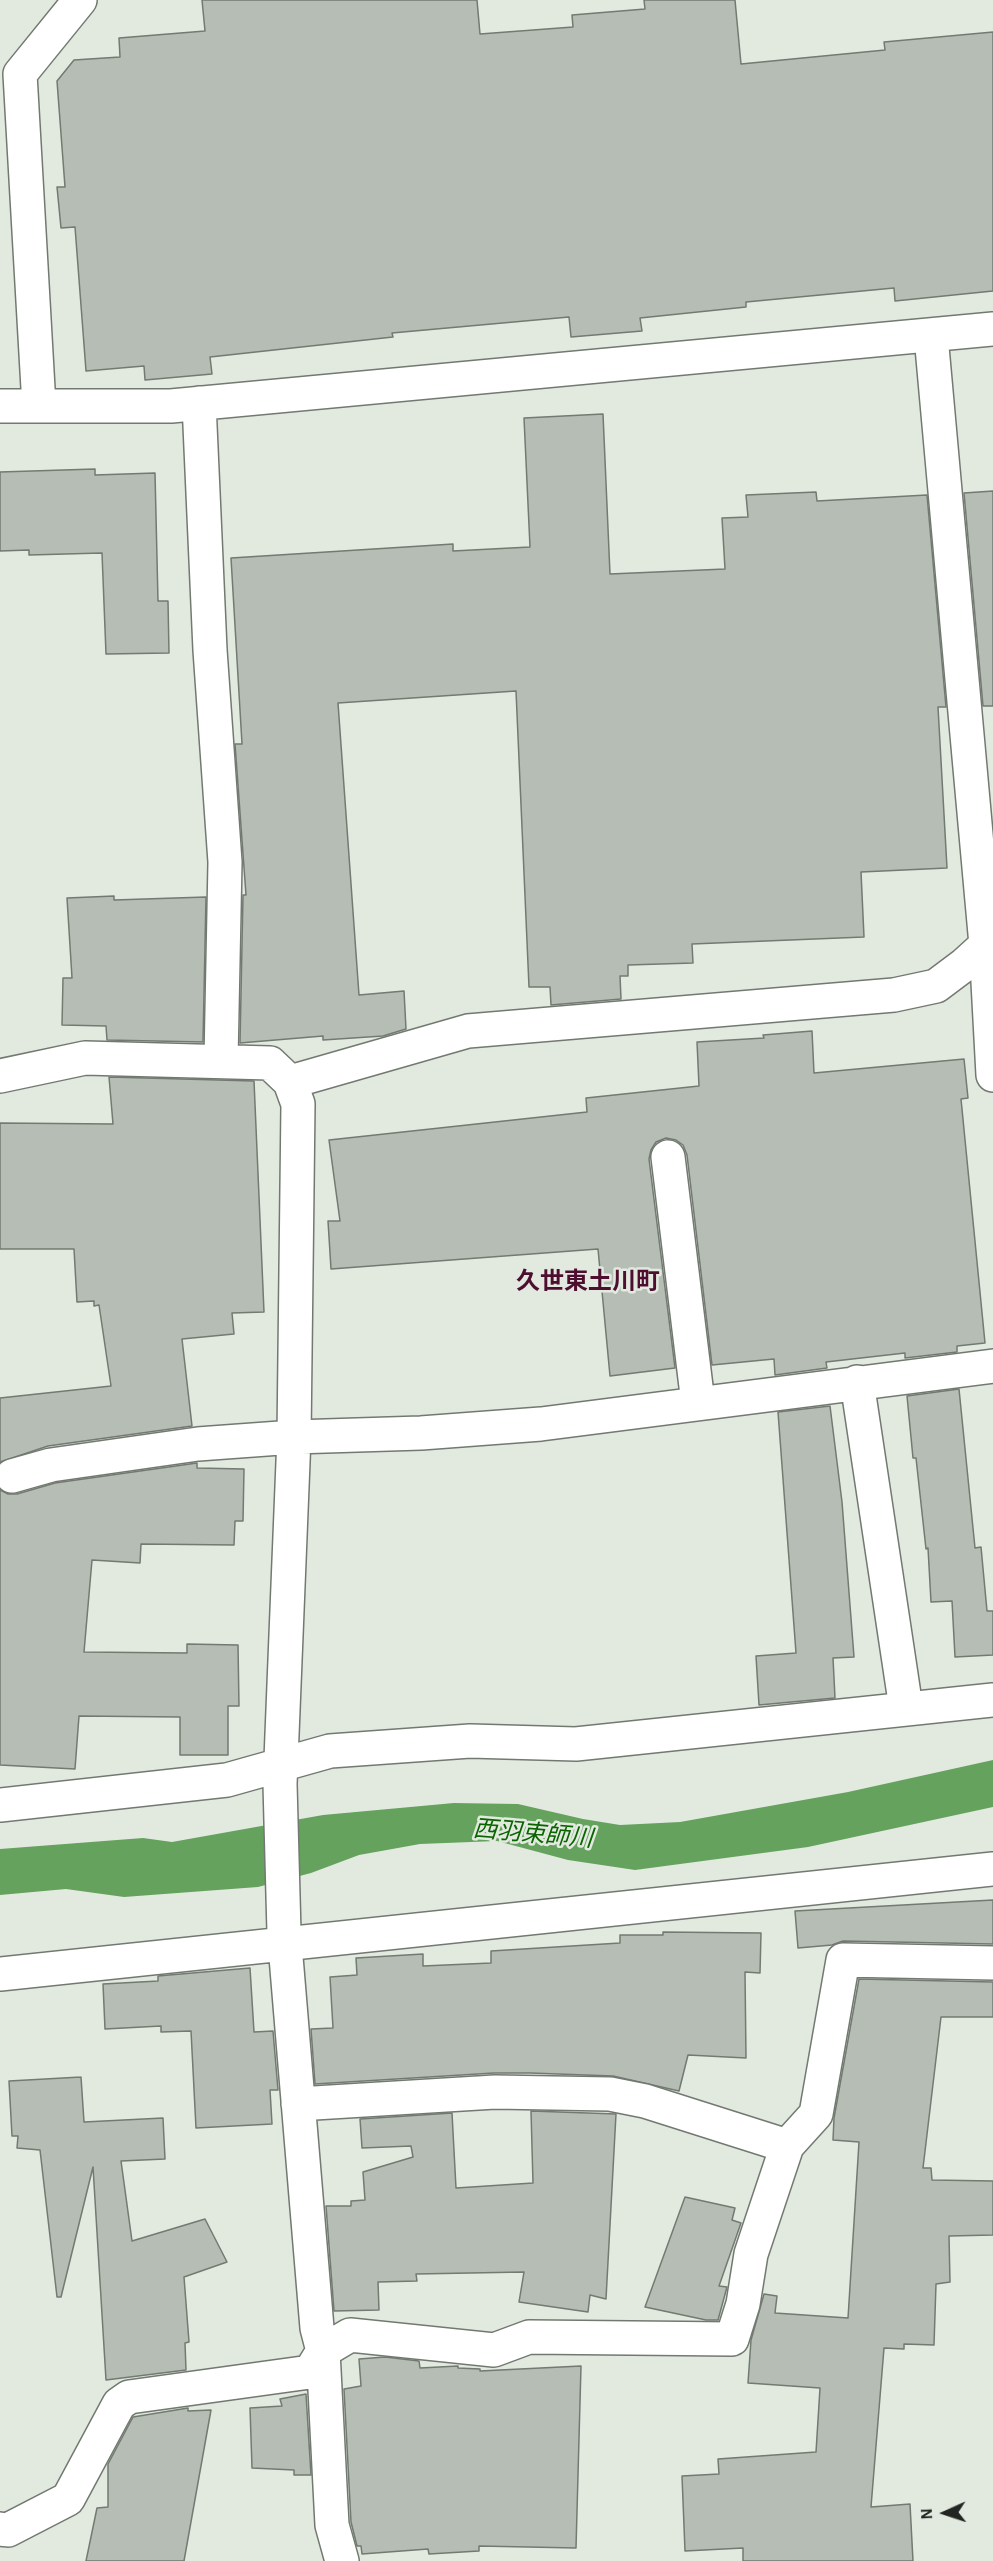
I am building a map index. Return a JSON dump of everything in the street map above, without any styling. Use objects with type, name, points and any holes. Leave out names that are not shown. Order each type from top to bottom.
[{"type":"street","points":[[39,406],[20,74],[80,0]]},
{"type":"street","points":[[0,406],[171,406],[993,329]]},
{"type":"street","points":[[931,336],[986,945],[993,1075]]},
{"type":"street","points":[[199,403],[210,650],[225,862],[221,1060]]},
{"type":"street","points":[[290,1082],[468,1031],[894,994],[936,986],[986,945]]},
{"type":"street","points":[[0,1076],[85,1058],[270,1063],[290,1082],[298,1104],[294,1437],[281,1774],[284,1938],[317,2328],[323,2351],[333,2525],[342,2561]]},
{"type":"street","points":[[668,1157],[698,1403]]},
{"type":"street","points":[[12,1476],[51,1465],[109,1455],[198,1444],[294,1437],[421,1433],[541,1424],[993,1366]]},
{"type":"street","points":[[857,1382],[906,1708]]},
{"type":"street","points":[[0,1805],[281,1774],[330,1751],[470,1741],[576,1744],[993,1700]]},
{"type":"street","points":[[0,1974],[284,1938],[993,1869]]},
{"type":"street","points":[[0,2529],[8,2530],[68,2499],[119,2404],[129,2397],[310,2372],[323,2351],[350,2335],[494,2350],[529,2337],[732,2339],[743,2304],[751,2254],[787,2146],[816,2114],[843,1960],[993,1963]]},
{"type":"street","points":[[298,2104],[495,2092],[610,2094],[645,2101],[787,2146]]},
{"type":"water","name":"西羽束師川","points":[[993,1760],[993,1807],[808,1847],[635,1870],[568,1860],[497,1841],[420,1844],[359,1855],[311,1873],[258,1887],[124,1897],[66,1889],[0,1895],[0,1849],[143,1838],[172,1842],[323,1815],[454,1803],[518,1804],[620,1825],[680,1822],[848,1792]]},
{"type":"building","points":[[202,0],[477,0],[480,34],[573,27],[572,15],[645,9],[644,0],[735,0],[741,64],[885,50],[884,42],[993,32],[993,291],[895,301],[894,288],[746,302],[746,307],[640,318],[642,331],[571,337],[569,317],[392,333],[393,337],[210,357],[212,374],[145,380],[144,366],[86,371],[75,227],[61,228],[57,187],[65,187],[57,81],[74,60],[120,57],[119,38],[205,31]]},
{"type":"building","points":[[603,414],[610,574],[725,569],[722,518],[748,517],[746,495],[816,492],[817,501],[927,495],[946,707],[938,707],[947,868],[861,872],[864,937],[692,944],[693,963],[628,965],[628,976],[620,976],[621,999],[551,1005],[550,987],[529,987],[516,691],[338,703],[359,995],[404,991],[406,1029],[383,1036],[323,1040],[323,1036],[240,1043],[243,895],[246,895],[235,744],[242,744],[231,558],[453,544],[453,551],[530,547],[524,418]]},
{"type":"building","points":[[95,469],[95,475],[155,473],[158,601],[168,601],[169,653],[106,654],[102,553],[29,555],[29,550],[0,551],[0,472]]},
{"type":"building","points":[[993,491],[993,706],[983,706],[964,493]]},
{"type":"building","points":[[114,896],[114,900],[206,897],[203,1042],[107,1040],[106,1026],[62,1025],[63,978],[72,978],[67,898]]},
{"type":"building","points":[[812,1031],[814,1073],[964,1059],[968,1098],[961,1099],[985,1343],[957,1346],[957,1352],[905,1358],[905,1353],[826,1362],[827,1368],[775,1375],[774,1359],[712,1365],[687,1155],[683,1145],[676,1140],[666,1138],[656,1142],[649,1159],[675,1368],[610,1376],[598,1249],[331,1269],[328,1221],[340,1221],[329,1140],[587,1112],[586,1098],[699,1086],[697,1042],[764,1038],[763,1035]]},
{"type":"building","points":[[109,1077],[254,1081],[264,1312],[232,1313],[234,1334],[182,1339],[192,1426],[48,1446],[0,1462],[0,1398],[111,1386],[99,1305],[94,1306],[94,1301],[77,1302],[74,1249],[0,1249],[0,1123],[113,1124]]},
{"type":"building","points":[[959,1389],[975,1548],[981,1547],[987,1611],[993,1611],[993,1655],[955,1657],[952,1601],[931,1602],[928,1548],[926,1549],[916,1458],[913,1458],[907,1396]]},
{"type":"building","points":[[830,1406],[842,1502],[854,1657],[833,1658],[835,1698],[759,1705],[756,1656],[796,1653],[778,1412]]},
{"type":"building","points":[[197,1463],[197,1468],[244,1469],[243,1521],[235,1521],[234,1545],[141,1544],[140,1563],[92,1560],[84,1652],[187,1653],[187,1644],[238,1645],[239,1706],[228,1706],[228,1755],[180,1755],[180,1717],[79,1716],[75,1769],[0,1765],[0,1490],[8,1494],[17,1494],[55,1483]]},
{"type":"building","points":[[993,1900],[993,1944],[843,1941],[832,1945],[798,1948],[795,1911]]},
{"type":"building","points":[[663,1932],[761,1933],[760,1973],[745,1972],[746,2058],[688,2055],[679,2091],[613,2076],[530,2073],[494,2073],[315,2084],[311,2029],[333,2028],[330,1977],[357,1975],[356,1958],[423,1954],[423,1966],[491,1963],[491,1951],[620,1943],[620,1935],[663,1935]]},
{"type":"building","points":[[250,1968],[254,2032],[273,2031],[278,2090],[270,2090],[272,2124],[196,2128],[191,2031],[161,2032],[161,2026],[105,2029],[103,1984],[158,1981],[158,1976]]},
{"type":"building","points":[[859,1979],[993,1982],[993,2017],[941,2017],[923,2168],[931,2168],[932,2180],[993,2181],[993,2235],[949,2236],[950,2282],[936,2284],[934,2345],[904,2344],[904,2349],[884,2348],[871,2507],[910,2504],[913,2561],[743,2561],[743,2548],[685,2551],[682,2476],[719,2474],[718,2459],[816,2452],[820,2388],[748,2383],[751,2340],[764,2294],[777,2296],[775,2313],[848,2318],[859,2142],[833,2140],[834,2118]]},
{"type":"building","points":[[81,2077],[84,2122],[163,2118],[165,2159],[121,2161],[132,2241],[205,2219],[227,2262],[184,2277],[189,2342],[185,2343],[186,2370],[106,2380],[93,2167],[61,2297],[57,2297],[40,2150],[17,2148],[18,2136],[12,2136],[9,2081]]},
{"type":"building","points":[[531,2111],[616,2114],[606,2299],[590,2295],[588,2312],[519,2302],[524,2272],[416,2274],[417,2281],[378,2282],[379,2310],[334,2311],[326,2206],[351,2206],[351,2201],[365,2200],[363,2172],[413,2157],[411,2146],[362,2148],[360,2119],[452,2113],[456,2188],[533,2183]]},
{"type":"building","points":[[685,2197],[735,2208],[732,2220],[741,2223],[719,2286],[727,2287],[718,2320],[706,2320],[645,2307]]},
{"type":"building","points":[[385,2357],[419,2361],[420,2368],[458,2366],[458,2368],[480,2369],[480,2371],[581,2366],[576,2548],[479,2546],[479,2551],[429,2554],[428,2549],[362,2554],[361,2546],[357,2546],[351,2522],[344,2389],[361,2386],[359,2359]]},
{"type":"building","points":[[306,2394],[311,2475],[294,2475],[294,2470],[252,2468],[250,2408],[282,2406],[280,2399]]},
{"type":"building","points":[[188,2408],[188,2411],[211,2410],[184,2561],[86,2561],[97,2508],[108,2507],[108,2464],[133,2417]]},
{"type":"district","name":"久世東土川町","points":[[588,1282]]}]
